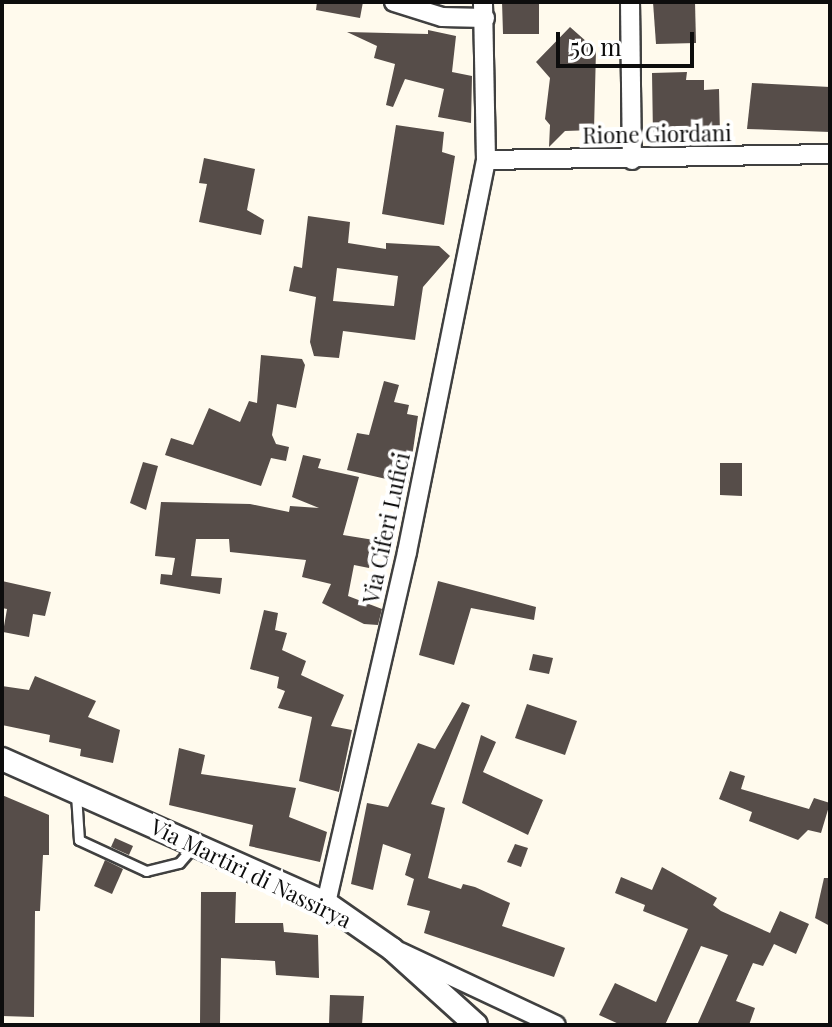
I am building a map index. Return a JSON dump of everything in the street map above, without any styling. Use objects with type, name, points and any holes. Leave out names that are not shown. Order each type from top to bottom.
[{"type":"street","points":[[394,2],[442,17],[484,10]]},
{"type":"street","points":[[630,2],[632,160]]},
{"type":"street","name":"Via Ciferi Lufici","points":[[326,903],[407,552],[486,160],[484,10]]},
{"type":"street","name":"Rione Giordani","points":[[486,160],[632,160],[830,154]]},
{"type":"street","name":"Via Martiri di Nassirya","points":[[2,759],[326,903],[392,949],[476,1025]]},
{"type":"street","points":[[392,949],[442,967],[556,1025]]},
{"type":"lane","points":[[75,791],[79,840],[146,871],[179,863],[196,844]]},
{"type":"building","points":[[317,2],[363,2],[360,18],[316,10]]},
{"type":"building","points":[[502,2],[539,2],[539,34],[503,34]]},
{"type":"building","points":[[653,2],[695,2],[696,43],[656,44]]},
{"type":"building","points":[[570,27],[596,50],[594,130],[565,131],[549,147],[550,125],[545,119],[550,78],[536,62]]},
{"type":"building","points":[[428,30],[456,36],[452,72],[472,76],[471,123],[438,117],[444,89],[405,79],[393,107],[386,105],[395,64],[374,58],[377,46],[347,32],[428,34]]},
{"type":"building","points":[[687,72],[686,80],[704,80],[704,90],[719,89],[720,135],[653,136],[652,73]]},
{"type":"building","points":[[752,83],[830,87],[830,132],[747,129]]},
{"type":"building","points":[[396,125],[444,132],[442,152],[455,156],[444,225],[382,214]]},
{"type":"building","points":[[204,158],[255,169],[247,210],[264,220],[261,235],[199,222],[207,184],[199,183]]},
{"type":"building","points":[[308,216],[350,222],[348,243],[386,249],[386,243],[439,246],[450,256],[423,287],[415,340],[343,331],[339,358],[314,356],[310,342],[316,297],[289,291],[294,266],[302,268]],"holes":[[[337,268],[398,276],[394,306],[333,301]]]},
{"type":"building","points":[[261,355],[302,359],[305,365],[296,408],[277,404],[272,435],[276,444],[289,447],[286,461],[271,458],[261,486],[165,455],[171,438],[193,445],[209,408],[240,422],[249,401],[257,403]]},
{"type":"building","points":[[384,381],[399,385],[394,402],[409,405],[407,414],[418,416],[408,484],[347,470],[357,433],[369,435]]},
{"type":"building","points":[[303,455],[321,459],[318,468],[359,477],[343,535],[374,540],[369,568],[354,565],[348,596],[382,609],[378,625],[364,624],[322,603],[331,584],[302,577],[306,560],[230,552],[229,539],[196,539],[191,576],[222,578],[220,594],[160,584],[161,574],[172,575],[175,558],[155,556],[161,502],[250,504],[289,512],[290,506],[319,508],[292,497]]},
{"type":"building","points":[[143,462],[158,466],[146,510],[130,503]]},
{"type":"building","points":[[720,463],[742,463],[742,496],[720,495]]},
{"type":"building","points":[[2,581],[51,592],[45,616],[33,614],[29,637],[3,632],[7,609],[2,608]]},
{"type":"building","points":[[438,581],[536,607],[534,620],[471,608],[454,665],[419,655]]},
{"type":"building","points":[[264,610],[278,613],[275,630],[287,633],[282,650],[306,661],[301,675],[344,695],[331,726],[352,730],[339,792],[299,781],[312,717],[278,708],[285,691],[277,688],[279,677],[250,669]]},
{"type":"building","points":[[533,654],[553,658],[549,674],[529,670]]},
{"type":"building","points":[[35,676],[96,701],[88,717],[120,730],[113,763],[80,756],[81,749],[49,742],[50,735],[2,725],[2,686],[29,690]]},
{"type":"building","points":[[462,702],[470,705],[431,804],[445,808],[428,878],[461,889],[463,884],[475,887],[510,903],[502,926],[565,948],[554,977],[424,933],[430,911],[407,905],[414,879],[405,875],[411,854],[383,844],[373,890],[351,884],[367,803],[388,807],[418,743],[435,749]]},
{"type":"building","points":[[527,704],[577,721],[565,755],[515,738]]},
{"type":"building","points":[[481,735],[496,742],[483,772],[543,800],[528,835],[462,803]]},
{"type":"building","points":[[179,748],[205,755],[201,774],[296,788],[289,817],[327,832],[320,862],[249,846],[253,825],[169,805]]},
{"type":"building","points":[[730,771],[745,776],[741,789],[809,809],[814,798],[830,803],[821,833],[808,830],[798,840],[749,821],[752,812],[719,799]]},
{"type":"building","points":[[2,795],[49,815],[49,855],[43,855],[40,911],[35,911],[34,1017],[2,1016]]},
{"type":"building","points":[[115,838],[133,846],[129,855],[111,847]]},
{"type":"building","points":[[515,844],[528,848],[521,867],[507,862]]},
{"type":"building","points":[[105,860],[123,869],[112,894],[94,886]]},
{"type":"building","points":[[662,867],[717,898],[713,905],[721,911],[770,933],[780,911],[809,924],[796,954],[774,944],[763,966],[753,963],[736,1001],[755,1008],[749,1025],[697,1025],[728,955],[701,946],[665,1025],[621,1025],[599,1015],[615,983],[656,1002],[688,929],[643,911],[645,905],[615,893],[621,877],[652,890]]},
{"type":"building","points":[[824,878],[830,878],[830,926],[815,918]]},
{"type":"building","points":[[201,892],[236,892],[235,923],[283,923],[284,932],[318,935],[319,978],[276,975],[275,961],[221,958],[220,1025],[200,1025]]},
{"type":"building","points":[[330,995],[364,996],[362,1025],[329,1025]]}]
